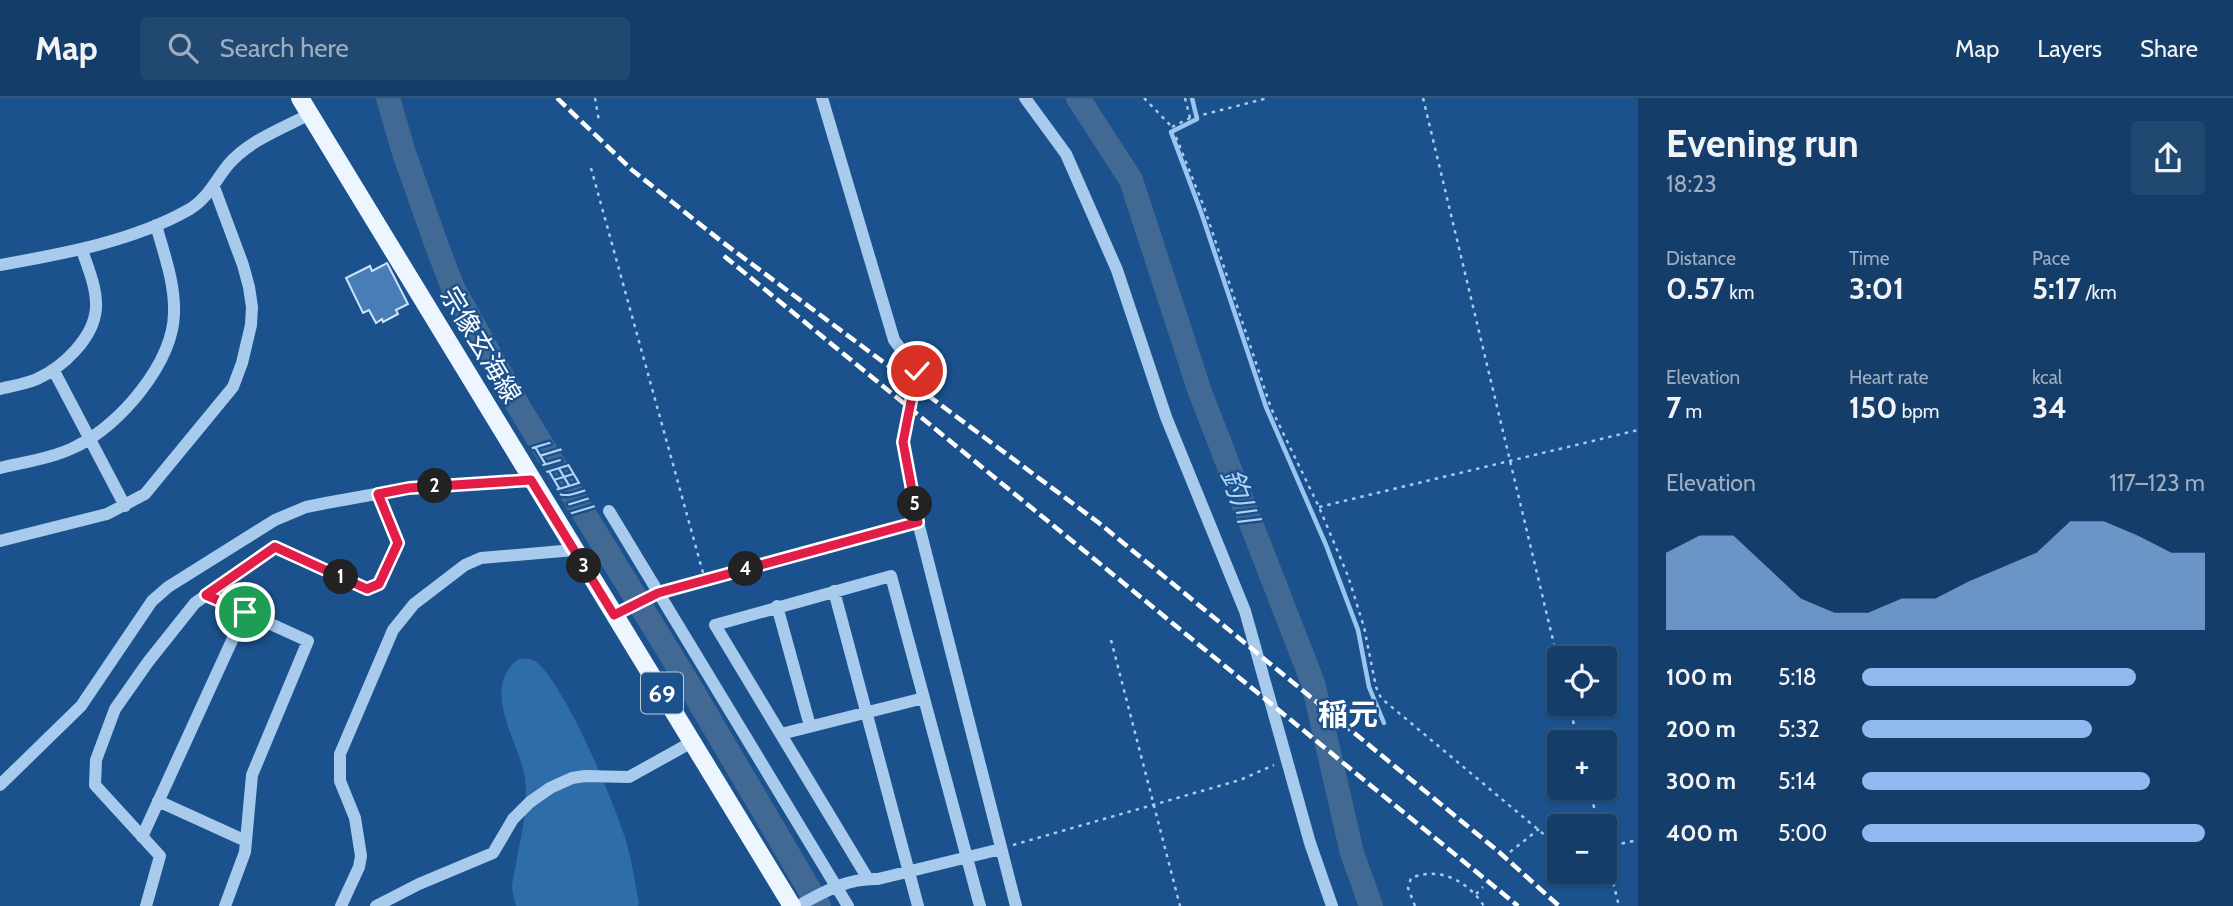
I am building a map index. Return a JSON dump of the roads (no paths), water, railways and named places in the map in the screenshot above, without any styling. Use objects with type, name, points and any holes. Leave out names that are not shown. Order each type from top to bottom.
[{"type":"main road","name":"宗像玄海線","points":[[300,98],[792,906]]},
{"type":"street","points":[[822,98],[894,340],[917,371],[903,442],[918,522],[1016,906]]},
{"type":"street","points":[[1025,98],[1066,154],[1117,270],[1166,417],[1245,611],[1310,843],[1332,906]]},
{"type":"street","points":[[0,265],[82,250],[156,225],[192,208],[214,187],[229,164],[250,147],[310,114]]},
{"type":"street","points":[[0,541],[107,514],[145,494],[233,387],[242,363],[251,307],[249,287],[214,187]]},
{"type":"street","points":[[0,468],[59,453],[90,439],[112,424],[160,364],[167,350],[174,315],[174,292],[156,225]]},
{"type":"street","points":[[0,389],[33,381],[54,371],[89,333],[96,306],[94,287],[82,250]]},
{"type":"street","points":[[54,371],[125,506]]},
{"type":"street","points":[[0,785],[81,706],[152,601],[168,587],[275,520],[306,508],[409,488],[531,480]]},
{"type":"street","points":[[146,906],[160,856],[95,785],[96,760],[115,709],[195,603],[275,547],[367,589],[379,584],[398,543],[378,494]]},
{"type":"street","points":[[609,511],[848,906]]},
{"type":"street","points":[[341,906],[359,867],[361,856],[355,818],[340,781],[340,754],[393,630],[414,604],[465,565],[481,558],[574,550]]},
{"type":"street","points":[[868,879],[715,625],[891,576],[980,906]]},
{"type":"street","points":[[834,591],[918,906]]},
{"type":"street","points":[[206,595],[308,641],[252,775],[245,852],[225,906]]},
{"type":"street","points":[[777,606],[810,726]]},
{"type":"street","points":[[142,836],[245,612]]},
{"type":"street","points":[[781,734],[925,698]]},
{"type":"street","points":[[376,906],[419,884],[493,853],[513,819],[530,802],[550,788],[572,778],[629,777],[692,742]]},
{"type":"street","points":[[158,801],[246,841]]},
{"type":"street","points":[[798,906],[835,886],[878,879],[1001,849]]},
{"type":"waterway","name":"山田川","points":[[388,98],[404,153],[453,288],[520,409],[688,683],[819,906]]},
{"type":"waterway","name":"釣川","points":[[1078,98],[1131,180],[1200,392],[1313,683],[1352,853],[1371,906]]},
{"type":"waterway","points":[[1192,98],[1197,119],[1171,132],[1201,212],[1266,407],[1326,545],[1358,630],[1369,687],[1384,723]]},
{"type":"railway","points":[[557,98],[632,170],[721,241],[1099,523],[1499,852],[1559,906]]},
{"type":"railway","points":[[724,256],[1518,906]]},
{"type":"district","name":"稲元","points":[[1348,714]]}]
